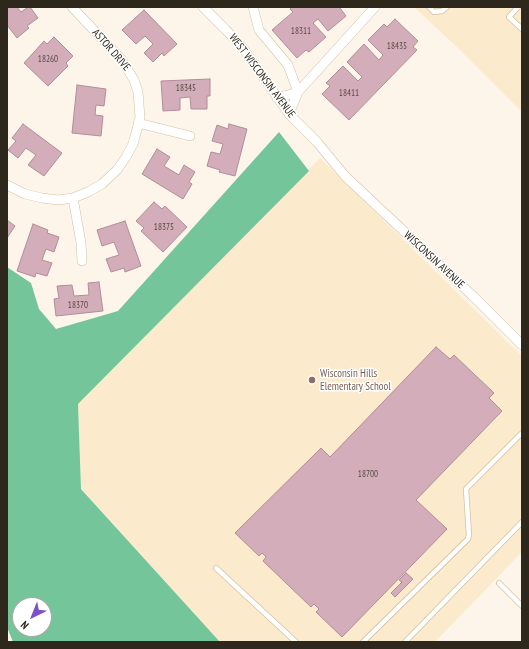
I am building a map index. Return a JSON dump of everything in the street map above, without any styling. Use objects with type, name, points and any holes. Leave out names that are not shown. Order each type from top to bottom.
[{"type":"street","name":"ASTOR DRIVE","points":[[7,185],[25,194],[42,198],[58,200],[73,198],[102,184],[117,170],[133,144],[140,118],[138,92],[134,80],[122,60],[72,7]]},
{"type":"street","name":"WEST WISCONSIN AVENUE","points":[[203,7],[243,48],[289,114],[317,142],[345,176]]},
{"type":"street","points":[[254,7],[259,30],[288,65],[298,92]]},
{"type":"street","points":[[289,114],[298,92],[376,7]]},
{"type":"street","points":[[277,98],[298,92]]},
{"type":"street","points":[[138,123],[190,136]]},
{"type":"street","name":"WISCONSIN AVENUE","points":[[345,176],[474,297],[522,345]]},
{"type":"street","points":[[73,198],[81,243],[82,261]]},
{"type":"lane","points":[[429,7],[434,12],[442,11],[446,7]]},
{"type":"lane","points":[[518,7],[509,16],[522,29]]},
{"type":"lane","points":[[363,642],[468,539],[466,489],[522,433]]},
{"type":"lane","points":[[405,642],[522,522]]},
{"type":"lane","points":[[216,568],[296,642]]},
{"type":"lane","points":[[499,583],[522,606]]},
{"type":"shaded area","points":[[414,7],[522,7],[522,112],[459,49]]},
{"type":"shaded area","name":"Wisconsin Hills Elementary School","points":[[320,158],[522,356],[522,552],[435,642],[220,642],[81,488],[78,404]]},
{"type":"green space","points":[[279,132],[309,171],[78,404],[81,489],[220,642],[13,642],[7,627],[7,267],[31,283],[39,309],[56,329],[118,311]]},
{"type":"building","points":[[7,7],[17,7],[21,12],[30,7],[38,18],[27,26],[29,28],[17,38],[7,25]]},
{"type":"building","points":[[292,7],[341,7],[340,8],[346,16],[328,31],[318,19],[313,23],[326,37],[309,52],[306,50],[297,58],[272,30],[293,12],[290,9]]},
{"type":"building","points":[[144,10],[177,44],[164,56],[162,53],[153,62],[144,53],[153,44],[145,36],[136,44],[122,30]]},
{"type":"building","points":[[395,19],[418,41],[413,47],[417,50],[349,120],[322,94],[330,86],[326,83],[343,66],[358,81],[362,77],[347,62],[364,44],[379,60],[383,55],[368,40],[384,24],[387,27]]},
{"type":"building","points":[[54,37],[73,56],[66,63],[68,66],[48,86],[24,63],[44,41],[47,44]]},
{"type":"building","points":[[210,79],[210,96],[207,96],[207,109],[191,109],[190,97],[180,98],[180,110],[163,111],[161,81]]},
{"type":"building","points":[[77,85],[106,89],[104,106],[96,105],[95,115],[103,116],[101,136],[72,133]]},
{"type":"building","points":[[23,124],[62,153],[44,176],[28,165],[36,155],[26,148],[18,158],[8,150],[16,141],[12,138]]},
{"type":"building","points":[[229,124],[247,129],[235,176],[219,172],[220,170],[207,166],[211,152],[220,154],[223,144],[212,141],[217,125],[228,129]]},
{"type":"building","points":[[157,149],[170,157],[164,166],[179,175],[184,165],[195,172],[189,182],[192,184],[183,199],[142,174]]},
{"type":"building","points":[[154,202],[162,209],[165,206],[187,227],[163,252],[141,231],[144,228],[136,221]]},
{"type":"building","points":[[7,220],[15,226],[7,238]]},
{"type":"building","points":[[125,221],[141,266],[125,272],[124,268],[111,272],[106,259],[119,255],[114,242],[102,246],[97,230]]},
{"type":"building","points":[[33,224],[48,230],[47,233],[59,237],[54,252],[46,249],[42,260],[52,263],[47,276],[36,273],[35,277],[17,271]]},
{"type":"building","points":[[99,282],[103,311],[56,316],[54,299],[59,298],[57,286],[72,285],[74,296],[89,295],[88,283]]},
{"type":"building","points":[[436,347],[450,359],[454,355],[494,393],[489,398],[502,411],[416,500],[447,529],[342,637],[316,612],[319,609],[314,604],[311,607],[263,561],[266,557],[262,553],[259,556],[235,533],[321,448],[330,457]]},
{"type":"building","points":[[406,573],[413,579],[395,597],[391,593],[402,582],[399,580]]},
{"type":"place","name":"Wisconsin Hills Elementary School","points":[[312,380]]}]
